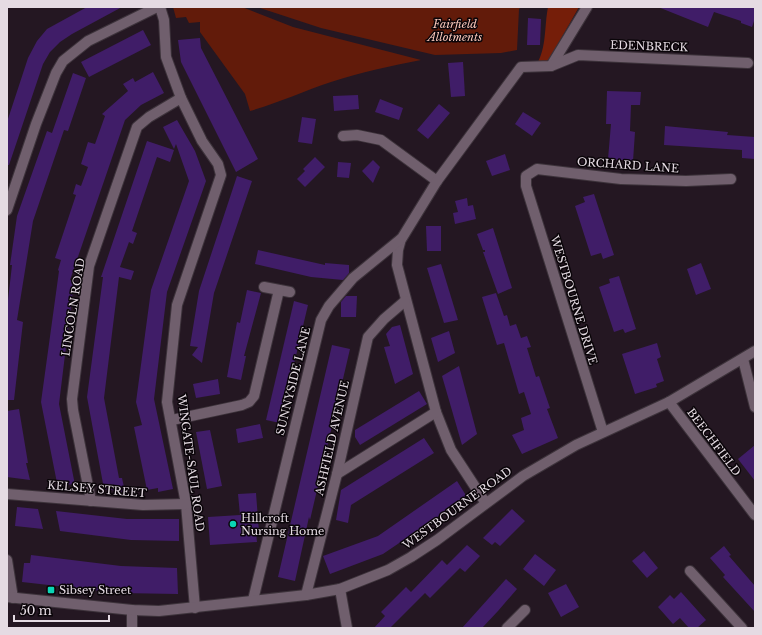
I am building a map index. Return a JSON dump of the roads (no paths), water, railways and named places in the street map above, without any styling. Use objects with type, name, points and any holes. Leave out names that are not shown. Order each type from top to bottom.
[{"type":"street","name":"WINGATE-SAUL ROAD","points":[[159,7],[164,20],[166,57],[181,98],[202,141],[218,164],[221,175],[177,305],[168,402],[186,504],[195,608]]},
{"type":"street","points":[[7,210],[12,180],[56,73],[63,61],[88,40],[159,7]]},
{"type":"street","points":[[551,66],[587,7]]},
{"type":"street","name":"EDENBRECK","points":[[521,67],[551,66],[578,56],[748,63]]},
{"type":"street","name":"SUNNYSIDE LANE","points":[[253,600],[320,320],[329,306],[353,278],[402,238],[437,181],[521,67]]},
{"type":"street","name":"LINCOLN ROAD","points":[[91,501],[72,399],[89,266],[137,127],[181,98]]},
{"type":"street","points":[[343,136],[357,136],[381,140],[437,181]]},
{"type":"street","name":"ORCHARD LANE","points":[[526,176],[537,169],[620,179],[686,181],[731,179]]},
{"type":"street","name":"WESTBOURNE DRIVE","points":[[526,176],[526,186],[603,432]]},
{"type":"street","points":[[402,238],[398,250],[397,265],[405,301],[436,412],[450,450],[485,502]]},
{"type":"street","points":[[264,287],[290,292]]},
{"type":"street","points":[[172,420],[242,405],[249,402],[254,396],[279,290]]},
{"type":"street","name":"ASHFIELD AVENUE","points":[[306,595],[337,474],[368,337],[405,301]]},
{"type":"street","name":"WESTBOURNE ROAD","points":[[10,598],[132,610],[195,608],[306,595],[340,589],[388,570],[405,560],[437,540],[485,502],[522,476],[603,432],[669,402],[755,352]]},
{"type":"street","points":[[742,359],[755,407]]},
{"type":"street","name":"BEECHFIELD","points":[[669,402],[755,515]]},
{"type":"street","points":[[337,474],[436,412]]},
{"type":"street","name":"KELSEY STREET","points":[[7,494],[143,505],[186,504]]},
{"type":"street","points":[[7,560],[10,598]]},
{"type":"street","points":[[690,571],[742,628]]},
{"type":"street","points":[[340,589],[347,628]]},
{"type":"street","points":[[132,610],[132,628]]},
{"type":"street","points":[[507,628],[525,610]]},
{"type":"place","name":"Hillcroft Nursing Home","points":[[233,524]]},
{"type":"place","name":"Sibsey Street","points":[[51,590]]},
{"type":"park label","name":"Fairfield Allotments","points":[[455,30]]}]
